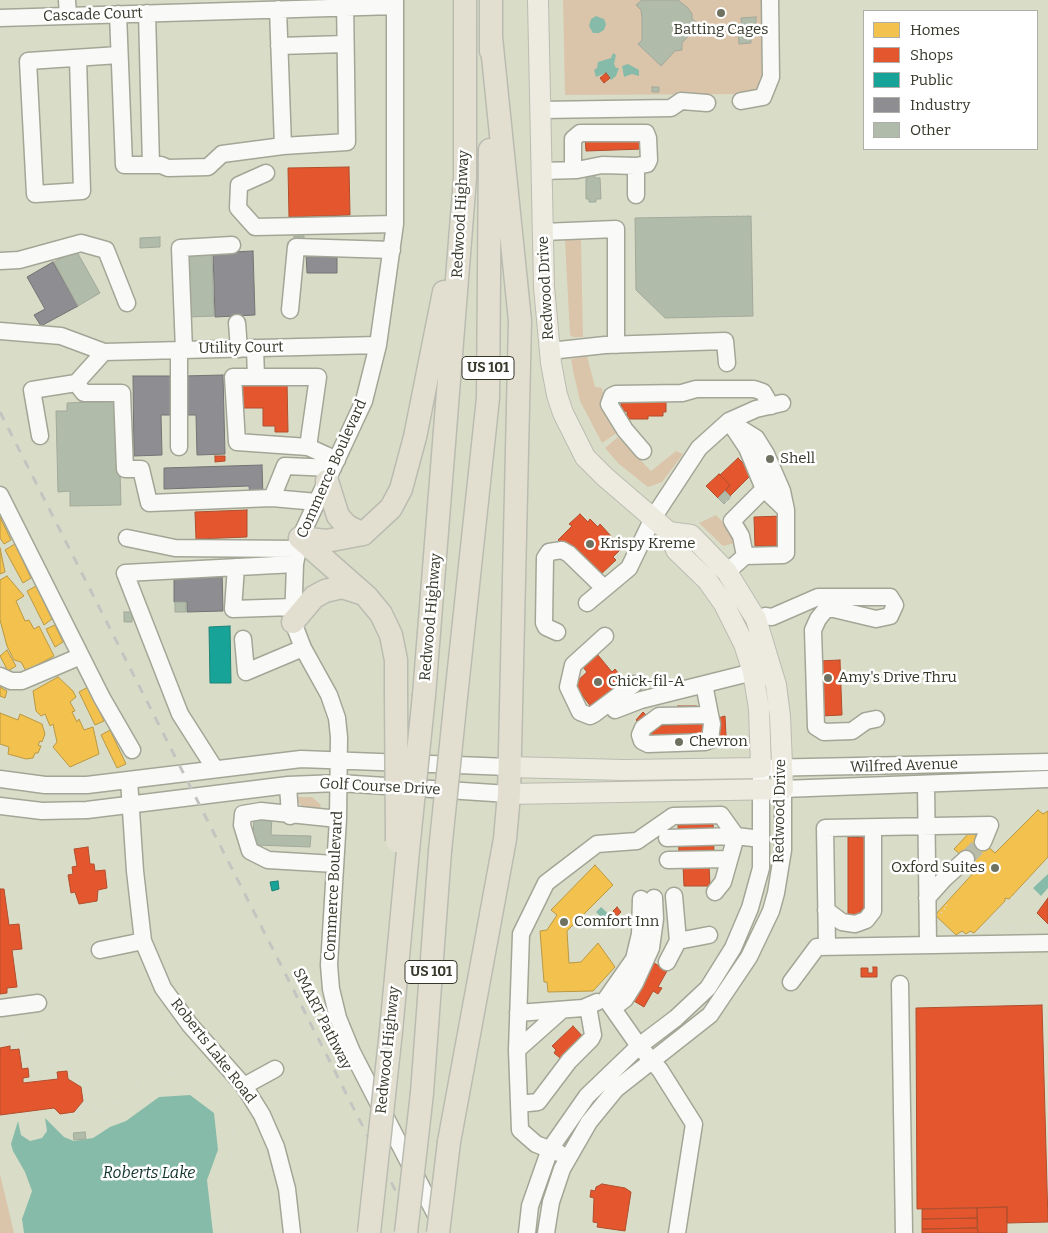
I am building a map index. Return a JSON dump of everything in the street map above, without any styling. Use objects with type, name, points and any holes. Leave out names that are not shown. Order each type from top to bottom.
[{"type":"highway","name":"Redwood Highway","points":[[369,1233],[391,1031],[399,932],[402,849],[424,695],[465,178],[465,0]]},
{"type":"highway","name":"Redwood Highway","points":[[406,1233],[422,1093],[440,851],[488,398],[491,0]]},
{"type":"highway","points":[[438,1233],[449,1142],[505,839],[509,794],[520,322],[491,36]]},
{"type":"highway","points":[[298,550],[326,541],[363,534],[391,508],[401,489],[415,437],[465,178]]},
{"type":"highway","points":[[332,470],[338,516],[347,526],[363,534]]},
{"type":"highway","points":[[298,550],[361,593],[381,614],[391,635],[396,660],[402,849]]},
{"type":"highway","points":[[293,614],[314,597],[325,591],[342,587],[361,593]]},
{"type":"main road","name":"Redwood Drive","points":[[538,0],[544,287],[550,351],[557,395],[563,413],[585,456],[605,477],[669,532],[676,550],[707,580],[724,604],[744,644],[753,672],[759,709],[761,768]]},
{"type":"main road","name":"Redwood Drive","points":[[669,532],[691,535],[727,572],[756,619],[776,685],[780,716],[783,789]]},
{"type":"main road","name":"Golf Course Drive","points":[[509,767],[624,770],[761,768]]},
{"type":"main road","name":"Wilfred Avenue","points":[[761,790],[783,789]]},
{"type":"main road","name":"Golf Course Drive","points":[[509,794],[761,790]]},
{"type":"street","points":[[741,101],[763,97],[771,77],[770,0]]},
{"type":"street","name":"Cascade Court","points":[[0,18],[67,8],[118,14],[147,13],[202,6],[236,5],[278,10],[345,4],[395,3]]},
{"type":"street","name":"Commerce Boulevard","points":[[395,3],[395,224],[378,345],[364,401],[317,502],[298,550],[293,614],[303,648],[329,695],[337,718],[339,760],[338,819],[329,965],[331,989],[338,1018],[352,1052],[447,1233]]},
{"type":"street","points":[[118,14],[124,165],[161,165],[168,168],[208,167],[222,154],[282,146],[347,142],[345,4]]},
{"type":"street","points":[[278,10],[282,146]]},
{"type":"street","points":[[147,13],[151,165]]},
{"type":"street","points":[[279,46],[345,44]]},
{"type":"street","points":[[78,59],[82,191],[35,194],[28,61],[119,55]]},
{"type":"street","points":[[540,110],[671,108],[681,101],[707,103]]},
{"type":"street","points":[[542,171],[573,170],[602,165],[636,166],[647,164],[649,160],[646,133],[580,133],[573,139],[573,170]]},
{"type":"street","points":[[636,166],[636,195]]},
{"type":"street","points":[[266,173],[239,185],[238,208],[255,227],[395,224]]},
{"type":"street","points":[[543,232],[616,229],[616,344]]},
{"type":"street","points":[[0,261],[19,260],[81,243],[106,250],[127,303]]},
{"type":"street","points":[[178,447],[182,350],[180,248],[232,245]]},
{"type":"street","points":[[290,310],[296,247],[392,250]]},
{"type":"street","points":[[237,324],[256,377]]},
{"type":"street","points":[[0,331],[61,336],[104,352],[76,383],[32,390],[40,436]]},
{"type":"street","points":[[550,351],[616,344],[725,341],[727,363]]},
{"type":"street","name":"Utility Court","points":[[104,352],[378,345]]},
{"type":"street","points":[[308,446],[318,376],[233,377],[238,442],[308,446],[332,470]]},
{"type":"street","points":[[76,383],[84,393],[122,394],[125,469],[141,469],[149,503],[272,498],[317,502]]},
{"type":"street","points":[[587,603],[629,568],[653,518],[699,448],[729,421],[756,409],[777,404],[763,392],[754,388],[696,389],[682,393],[616,394],[612,396],[609,404],[625,430],[643,451]]},
{"type":"street","points":[[729,421],[747,448],[758,484],[786,510]]},
{"type":"street","points":[[727,572],[745,556],[783,555],[786,553],[786,510],[782,491],[766,454],[756,438],[729,421]]},
{"type":"street","points":[[272,498],[285,466],[332,470]]},
{"type":"street","points":[[745,556],[741,536],[732,521],[758,484]]},
{"type":"street","points":[[0,495],[81,656],[132,750]]},
{"type":"street","points":[[127,538],[175,548],[298,550]]},
{"type":"street","points":[[215,769],[180,714],[125,573],[236,567],[298,550]]},
{"type":"street","points":[[557,632],[546,627],[544,623],[546,558],[549,552],[562,550],[569,554],[604,588]]},
{"type":"street","points":[[236,567],[233,609],[293,614]]},
{"type":"street","points":[[765,616],[772,617],[818,597],[890,597],[895,606],[892,613],[883,619],[830,609],[823,611],[816,623],[813,640],[816,727],[824,732],[852,731],[876,718]]},
{"type":"street","points":[[605,636],[573,665],[568,687],[580,712],[590,716],[594,714],[634,684]]},
{"type":"street","points":[[243,639],[246,672],[303,648]]},
{"type":"street","points":[[0,676],[11,681],[22,681],[81,656]]},
{"type":"street","points":[[615,710],[659,695],[753,672]]},
{"type":"street","points":[[704,684],[710,715],[712,735],[705,742],[648,744],[642,741],[640,735],[642,728],[659,716],[710,715]]},
{"type":"street","points":[[659,695],[659,716]]},
{"type":"street","name":"Golf Course Drive","points":[[0,779],[45,786],[87,785],[301,759],[509,767]]},
{"type":"street","name":"Wilfred Avenue","points":[[761,768],[1048,762]]},
{"type":"street","name":"Redwood Drive","points":[[527,1233],[530,1206],[550,1149],[587,1096],[639,1046],[676,1018],[708,988],[733,948],[750,908],[761,868],[761,768]]},
{"type":"street","name":"Roberts Lake Road","points":[[129,780],[135,871],[143,942],[163,988],[190,1025],[244,1086],[262,1115],[276,1147],[287,1189],[292,1233]]},
{"type":"street","name":"Wilfred Avenue","points":[[783,789],[1048,780]]},
{"type":"street","name":"Golf Course Drive","points":[[0,806],[42,811],[132,804],[288,785],[338,783],[509,794]]},
{"type":"street","points":[[926,784],[928,945]]},
{"type":"street","points":[[288,785],[290,816]]},
{"type":"street","name":"Redwood Drive","points":[[546,1233],[551,1202],[568,1157],[589,1122],[616,1089],[651,1060],[688,1035],[710,1015],[735,982],[750,957],[771,911],[776,893],[782,850],[783,789]]},
{"type":"street","points":[[335,864],[268,860],[250,851],[242,825],[243,814],[261,811],[290,816],[338,819]]},
{"type":"street","points":[[568,1157],[536,1144],[520,1130],[517,1050],[521,934],[546,883],[597,844],[637,841],[673,816],[721,815],[736,836]]},
{"type":"street","points":[[666,821],[668,866],[729,859]]},
{"type":"street","points":[[827,946],[825,828],[990,825],[983,842]]},
{"type":"street","points":[[826,917],[855,924],[866,920],[872,912],[873,834]]},
{"type":"street","points":[[715,892],[723,882],[736,836]]},
{"type":"street","points":[[667,838],[736,836],[761,839]]},
{"type":"street","points":[[927,898],[944,878],[966,860]]},
{"type":"street","points":[[667,962],[678,941],[674,896]]},
{"type":"street","points":[[610,1003],[634,959],[648,899]]},
{"type":"street","points":[[678,941],[709,935]]},
{"type":"street","points":[[100,950],[143,942]]},
{"type":"street","points":[[791,982],[817,947],[1048,943]]},
{"type":"street","points":[[733,948],[750,957]]},
{"type":"street","points":[[900,984],[904,1233]]},
{"type":"street","points":[[1,1008],[38,1003]]},
{"type":"street","points":[[518,1013],[562,1010],[610,1003]]},
{"type":"street","points":[[610,1003],[694,1124],[677,1233]]},
{"type":"street","points":[[519,1104],[538,1102],[569,1061],[591,1039],[593,1035],[588,1006]]},
{"type":"street","points":[[517,1050],[562,1010]]},
{"type":"street","points":[[244,1086],[275,1069]]},
{"type":"path","points":[[561,213],[580,213],[579,196],[584,196]]},
{"type":"path","points":[[633,326],[631,215],[766,215]]},
{"type":"path","points":[[628,330],[633,326],[730,323]]},
{"type":"path","points":[[540,419],[547,422],[563,455]]},
{"type":"path","points":[[0,440],[167,765]]},
{"type":"path","points":[[694,524],[711,516],[758,484]]},
{"type":"path","name":"SMART Pathway","points":[[211,805],[330,1036]]},
{"type":"path","points":[[845,835],[846,908]]},
{"type":"path","points":[[980,931],[1048,860]]},
{"type":"path","points":[[984,927],[1048,926]]},
{"type":"path","points":[[19,1013],[25,1057],[44,1066],[69,1064],[70,1073],[86,1072],[90,1074],[95,1112],[106,1110],[107,1122]]},
{"type":"path","points":[[4,1035],[5,1045],[13,1044],[13,1048],[24,1047]]},
{"type":"path","points":[[192,1053],[196,1076],[202,1088],[214,1099],[233,1131],[234,1146],[219,1186],[219,1214],[227,1233]]},
{"type":"path","points":[[140,1068],[137,1083],[141,1096]]},
{"type":"path","points":[[114,1102],[130,1101],[141,1096],[163,1078],[174,1073],[196,1076]]},
{"type":"path","points":[[214,1099],[227,1088],[223,1083]]},
{"type":"path","points":[[72,1134],[70,1114],[80,1112],[86,1104],[94,1103]]},
{"type":"path","points":[[71,1127],[124,1120]]},
{"type":"path","points":[[610,1178],[637,1189],[632,1233]]},
{"type":"shaded area","points":[[563,0],[762,0],[763,85],[751,94],[565,95]]},
{"type":"shaded area","points":[[581,238],[583,337],[573,337],[570,335],[565,240]]},
{"type":"shaded area","points":[[587,356],[595,387],[602,388],[605,403],[621,430],[602,443],[580,401],[571,359]]},
{"type":"shaded area","points":[[618,437],[651,471],[676,451],[683,454],[662,482],[648,487],[619,464],[605,448]]},
{"type":"shaded area","points":[[716,515],[738,538],[735,543],[723,546],[699,523]]},
{"type":"shaded area","points":[[298,797],[312,797],[321,805],[320,808],[305,809],[299,803]]},
{"type":"shaded area","points":[[0,1174],[14,1233],[0,1233]]},
{"type":"water","points":[[596,16],[604,19],[606,24],[604,30],[599,33],[593,33],[589,26],[591,19]]},
{"type":"water","points":[[613,53],[616,55],[614,64],[616,68],[619,68],[616,76],[611,80],[606,73],[596,77],[594,70],[597,68],[598,62],[611,58]]},
{"type":"water","points":[[628,64],[639,70],[639,76],[632,74],[624,77],[622,66]]},
{"type":"water","points":[[1048,874],[1048,888],[1041,896],[1033,888]]},
{"type":"water","points":[[601,907],[612,917],[607,923],[596,912]]},
{"type":"water","name":"Roberts Lake","points":[[190,1095],[214,1113],[218,1150],[207,1180],[213,1233],[24,1233],[22,1219],[32,1191],[11,1144],[18,1121],[21,1135],[30,1141],[42,1138],[47,1131],[45,1118],[64,1137],[74,1141],[93,1138],[110,1127],[126,1121],[159,1097]]},
{"type":"building: Homes","points":[[0,517],[11,540],[4,544],[0,538]]},
{"type":"building: Homes","points":[[15,544],[31,578],[23,583],[5,550]]},
{"type":"building: Homes","points":[[0,548],[5,572],[0,574]]},
{"type":"building: Homes","points":[[7,576],[24,596],[16,601],[25,621],[29,620],[34,629],[39,626],[54,656],[26,671],[21,662],[14,660],[7,646],[0,620],[0,580]]},
{"type":"building: Homes","points":[[36,586],[52,619],[44,625],[27,591]]},
{"type":"building: Homes","points":[[55,625],[63,642],[55,647],[46,629]]},
{"type":"building: Homes","points":[[7,650],[16,666],[8,671],[0,656]]},
{"type":"building: Homes","points":[[58,677],[73,691],[76,697],[70,702],[75,711],[72,712],[77,722],[79,719],[84,730],[93,727],[99,754],[70,767],[53,747],[57,742],[53,724],[50,726],[45,714],[41,716],[36,711],[33,691]]},
{"type":"building: Homes","points":[[0,687],[7,691],[5,698],[0,696]]},
{"type":"building: Homes","points":[[88,687],[104,721],[95,725],[79,692]]},
{"type":"building: Homes","points":[[0,713],[18,720],[20,714],[42,724],[45,734],[42,742],[40,741],[38,745],[41,746],[38,753],[35,753],[33,758],[26,759],[8,754],[9,747],[0,744]]},
{"type":"building: Homes","points":[[110,730],[126,764],[117,768],[101,735]]},
{"type":"building: Homes","points":[[1038,810],[1043,814],[1048,811],[1048,857],[1009,899],[1005,898],[1005,901],[974,933],[970,931],[966,934],[962,931],[956,935],[935,915],[977,869],[954,849],[971,831],[995,853]]},
{"type":"building: Homes","name":"Comfort Inn","points":[[595,865],[613,885],[567,931],[569,963],[581,962],[598,943],[615,967],[593,991],[548,992],[547,982],[544,982],[540,931],[547,930],[557,915],[551,910]]},
{"type":"building: Shops","points":[[606,73],[610,78],[604,83],[600,78]]},
{"type":"building: Shops","points":[[585,136],[642,136],[642,149],[586,151]]},
{"type":"building: Shops","points":[[349,167],[350,215],[289,217],[288,168]]},
{"type":"building: Shops","points":[[287,381],[288,432],[275,432],[275,426],[263,426],[263,408],[239,408],[238,382]]},
{"type":"building: Shops","points":[[627,396],[666,400],[666,412],[663,412],[663,416],[648,416],[648,419],[627,419],[627,411],[621,412],[621,402],[627,402]]},
{"type":"building: Shops","points":[[215,456],[225,456],[225,461],[215,462]]},
{"type":"building: Shops","name":"Shell","points":[[738,458],[753,473],[730,496],[725,491],[730,485],[720,475]]},
{"type":"building: Shops","points":[[719,474],[730,485],[718,498],[706,486]]},
{"type":"building: Shops","points":[[247,510],[247,537],[196,539],[195,512]]},
{"type":"building: Shops","name":"Krispy Kreme","points":[[580,514],[588,522],[590,519],[598,527],[600,524],[622,548],[613,557],[616,560],[599,576],[558,540],[572,526],[569,524]]},
{"type":"building: Shops","points":[[783,516],[783,546],[755,546],[754,517]]},
{"type":"building: Shops","name":"Chick-fil-A","points":[[597,654],[612,672],[615,669],[622,678],[619,681],[624,687],[594,711],[574,684],[587,672],[582,666]]},
{"type":"building: Shops","name":"Amy's Drive Thru","points":[[840,660],[842,715],[821,716],[819,661]]},
{"type":"building: Shops","points":[[678,706],[697,706],[697,724],[725,716],[726,736],[656,738],[636,720],[643,712],[657,726],[678,725]]},
{"type":"building: Shops","points":[[713,823],[714,853],[679,854],[678,824]]},
{"type":"building: Shops","points":[[848,837],[866,838],[868,909],[861,909],[862,918],[848,917]]},
{"type":"building: Shops","points":[[88,847],[90,864],[94,864],[95,871],[105,870],[107,888],[98,890],[97,901],[79,904],[75,892],[71,893],[68,875],[73,874],[72,867],[77,866],[74,849]]},
{"type":"building: Shops","points":[[709,865],[710,886],[684,886],[683,866]]},
{"type":"building: Shops","points":[[0,889],[4,889],[9,925],[19,924],[22,949],[12,950],[17,987],[7,988],[7,993],[0,994]]},
{"type":"building: Shops","points":[[1048,898],[1048,924],[1037,913]]},
{"type":"building: Shops","points":[[617,907],[621,912],[617,916],[613,911]]},
{"type":"building: Shops","points":[[651,961],[667,971],[658,987],[662,988],[658,994],[653,991],[644,1007],[629,998]]},
{"type":"building: Shops","points":[[873,967],[877,967],[877,977],[861,977],[861,968],[868,968],[868,973],[873,973]]},
{"type":"building: Shops","points":[[1042,1005],[1048,1222],[1007,1223],[1007,1207],[917,1209],[916,1008]]},
{"type":"building: Shops","points":[[573,1026],[586,1040],[565,1062],[554,1053],[556,1050],[552,1046]]},
{"type":"building: Shops","points":[[10,1046],[10,1050],[19,1049],[22,1069],[28,1068],[29,1077],[23,1078],[23,1083],[58,1079],[57,1072],[67,1071],[68,1079],[81,1087],[83,1101],[74,1112],[60,1114],[54,1108],[0,1115],[0,1048]]},
{"type":"building: Shops","points":[[602,1184],[625,1188],[631,1192],[625,1231],[597,1227],[598,1223],[593,1222],[594,1198],[590,1197],[591,1190],[595,1191],[596,1187]]},
{"type":"building: Shops","points":[[1007,1207],[1007,1233],[978,1233],[977,1208]]},
{"type":"building: Shops","points":[[977,1208],[977,1218],[922,1219],[922,1209]]},
{"type":"building: Shops","points":[[977,1218],[977,1228],[922,1229],[922,1219]]},
{"type":"building: Shops","points":[[977,1228],[978,1233],[922,1233],[922,1229]]},
{"type":"building: Public","points":[[230,626],[231,683],[210,683],[209,627]]},
{"type":"building: Public","points":[[278,881],[279,889],[272,891],[270,882]]},
{"type":"building: Industry","points":[[253,251],[255,315],[215,317],[213,253]]},
{"type":"building: Industry","points":[[337,252],[337,273],[307,273],[306,253]]},
{"type":"building: Industry","points":[[53,262],[78,306],[41,326],[34,315],[45,309],[27,277]]},
{"type":"building: Industry","points":[[223,375],[225,454],[197,455],[196,415],[184,415],[183,376]]},
{"type":"building: Industry","points":[[133,376],[173,376],[174,415],[161,415],[162,455],[134,456]]},
{"type":"building: Industry","points":[[262,465],[263,497],[250,497],[249,486],[164,489],[164,468]]},
{"type":"building: Industry","points":[[222,570],[223,611],[187,612],[187,602],[174,602],[174,571]]},
{"type":"building: Other","points":[[642,0],[678,0],[688,8],[692,14],[692,19],[695,21],[692,32],[682,43],[682,50],[675,51],[661,66],[638,44],[642,40],[642,18],[641,10],[636,5]]},
{"type":"building: Other","points":[[756,17],[756,34],[751,35],[751,43],[739,44],[738,33],[742,33],[741,18]]},
{"type":"building: Other","points":[[652,87],[659,87],[659,92],[652,92]]},
{"type":"building: Other","points":[[588,174],[595,174],[595,178],[600,178],[601,199],[596,199],[596,202],[589,202],[589,199],[586,199],[586,178],[588,178]]},
{"type":"building: Other","points":[[751,216],[753,316],[665,318],[636,290],[635,218]]},
{"type":"building: Other","points":[[294,236],[304,236],[304,244],[294,244]]},
{"type":"building: Other","points":[[160,237],[160,247],[140,248],[140,238]]},
{"type":"building: Other","points":[[76,250],[100,293],[78,306],[54,262]]},
{"type":"building: Other","points":[[187,253],[212,253],[214,316],[189,317]]},
{"type":"building: Other","points":[[118,401],[121,505],[70,506],[70,491],[58,492],[56,411],[67,411],[67,403]]},
{"type":"building: Other","points":[[725,491],[731,497],[724,504],[718,498]]},
{"type":"building: Other","points":[[175,602],[186,602],[186,612],[175,612]]},
{"type":"building: Other","points":[[124,612],[132,612],[132,622],[124,622]]},
{"type":"building: Other","points":[[254,816],[272,817],[271,835],[311,836],[310,847],[255,845],[256,838],[253,838]]},
{"type":"building: Other","points":[[85,1132],[86,1139],[74,1140],[73,1133]]},
{"type":"tunnel","points":[[966,859],[983,842]]},
{"type":"railway","points":[[0,412],[417,1233]]},
{"type":"place","name":"Batting Cages","points":[[721,13]]},
{"type":"place","name":"Shell","points":[[770,459]]},
{"type":"place","name":"Krispy Kreme","points":[[590,544]]},
{"type":"place","name":"Amy's Drive Thru","points":[[828,678]]},
{"type":"place","name":"Chick-fil-A","points":[[598,682]]},
{"type":"place","name":"Chevron","points":[[679,742]]},
{"type":"place","name":"Oxford Suites","points":[[995,868]]},
{"type":"place","name":"Comfort Inn","points":[[564,922]]}]
